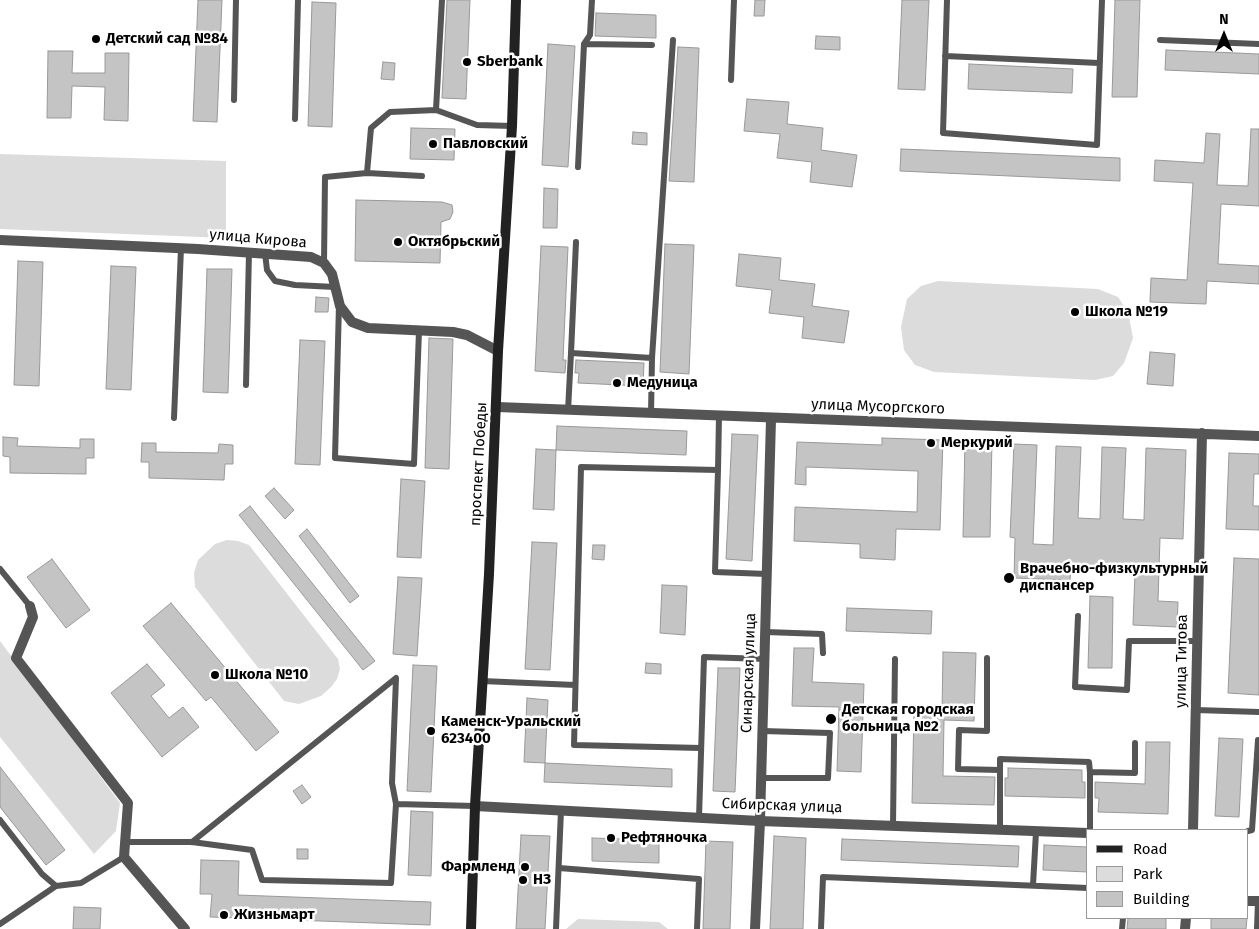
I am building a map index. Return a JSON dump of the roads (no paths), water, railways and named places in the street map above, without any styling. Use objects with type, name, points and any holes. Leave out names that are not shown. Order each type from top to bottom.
[{"type":"main road","name":"проспект Победы","points":[[471,929],[475,806],[498,351],[512,126],[516,0]]},
{"type":"street","name":"улица Кирова","points":[[0,240],[181,248],[311,257],[324,263],[332,274],[339,303],[352,322],[368,328],[453,332],[467,335],[498,351]]},
{"type":"street","name":"улица Мусоргского","points":[[496,407],[1259,436]]},
{"type":"street","name":"Синарская улица","points":[[755,929],[762,778],[771,418]]},
{"type":"street","name":"улица Титова","points":[[1193,829],[1202,433]]},
{"type":"street","points":[[30,606],[33,617],[16,658],[128,803],[124,857],[185,929]]},
{"type":"street","name":"Сибирская улица","points":[[475,806],[760,821],[1086,834]]},
{"type":"lane","points":[[234,100],[236,0]]},
{"type":"lane","points":[[295,119],[298,0]]},
{"type":"lane","points":[[436,110],[442,0]]},
{"type":"lane","points":[[578,167],[584,44],[590,36],[592,0]]},
{"type":"lane","points":[[731,80],[734,0]]},
{"type":"lane","points":[[948,0],[943,133],[1097,145],[1102,0]]},
{"type":"lane","points":[[651,414],[652,358],[673,40]]},
{"type":"lane","points":[[1160,40],[1259,44]]},
{"type":"lane","points":[[584,44],[652,45]]},
{"type":"lane","points":[[945,56],[1099,63]]},
{"type":"lane","points":[[367,173],[371,128],[390,112],[436,110],[477,124],[512,126]]},
{"type":"lane","points":[[324,263],[325,177],[367,173],[422,176]]},
{"type":"lane","points":[[568,411],[576,242]]},
{"type":"lane","points":[[174,418],[181,248]]},
{"type":"lane","points":[[246,385],[249,252]]},
{"type":"lane","points":[[266,254],[267,270],[275,281],[295,285],[335,287]]},
{"type":"lane","points":[[339,303],[335,458],[414,464],[419,330]]},
{"type":"lane","points":[[572,353],[652,358]]},
{"type":"lane","points":[[719,416],[715,572],[767,574]]},
{"type":"lane","points":[[701,748],[574,744],[581,467],[718,470]]},
{"type":"lane","points":[[0,569],[30,606]]},
{"type":"lane","points":[[1078,616],[1075,687],[1127,690],[1129,641],[1197,641]]},
{"type":"lane","points":[[766,632],[822,634],[823,653]]},
{"type":"lane","points":[[699,818],[704,657],[765,659]]},
{"type":"lane","points":[[893,826],[895,658]]},
{"type":"lane","points":[[987,658],[986,731],[959,730],[958,769],[1000,770]]},
{"type":"lane","points":[[126,842],[192,842],[252,850],[262,880],[391,883],[396,804],[392,783],[396,678],[192,842]]},
{"type":"lane","points":[[482,681],[575,685]]},
{"type":"lane","points":[[1196,710],[1259,712]]},
{"type":"lane","points":[[762,778],[828,778],[830,733],[763,731]]},
{"type":"lane","points":[[1249,831],[1252,830],[1258,740]]},
{"type":"lane","points":[[1090,772],[1135,773],[1135,743]]},
{"type":"lane","points":[[1000,830],[1000,759],[1089,762],[1090,829]]},
{"type":"lane","points":[[396,804],[475,806]]},
{"type":"lane","points":[[556,929],[562,810]]},
{"type":"lane","points":[[0,820],[42,874],[56,886]]},
{"type":"lane","points":[[1033,885],[1036,832]]},
{"type":"lane","points":[[0,924],[56,886],[81,884],[124,857]]},
{"type":"lane","points":[[559,868],[699,879],[697,929]]},
{"type":"lane","points":[[821,929],[823,877],[1086,888]]},
{"type":"lane","points":[[1257,929],[1259,901]]},
{"type":"place","name":"Детский сад №84","points":[[96,39]]},
{"type":"place","name":"Sberbank","points":[[467,62]]},
{"type":"place","name":"Павловский","points":[[433,144]]},
{"type":"place","name":"Октябрьский","points":[[398,242]]},
{"type":"place","name":"Школа №19","points":[[1075,312]]},
{"type":"place","name":"Медуница","points":[[617,383]]},
{"type":"place","name":"Меркурий","points":[[931,443]]},
{"type":"place","name":"Врачебно-физкультурный диспансер","points":[[1009,578]]},
{"type":"place","name":"Школа №10","points":[[215,675]]},
{"type":"place","name":"Детская городская больница №2","points":[[831,719]]},
{"type":"place","name":"Каменск-Уральский 623400","points":[[431,731]]},
{"type":"place","name":"Рефтяночка","points":[[611,838]]},
{"type":"place","name":"Фармленд","points":[[525,867]]},
{"type":"place","name":"НЗ","points":[[523,880]]},
{"type":"place","name":"Жизньмарт","points":[[224,915]]}]
